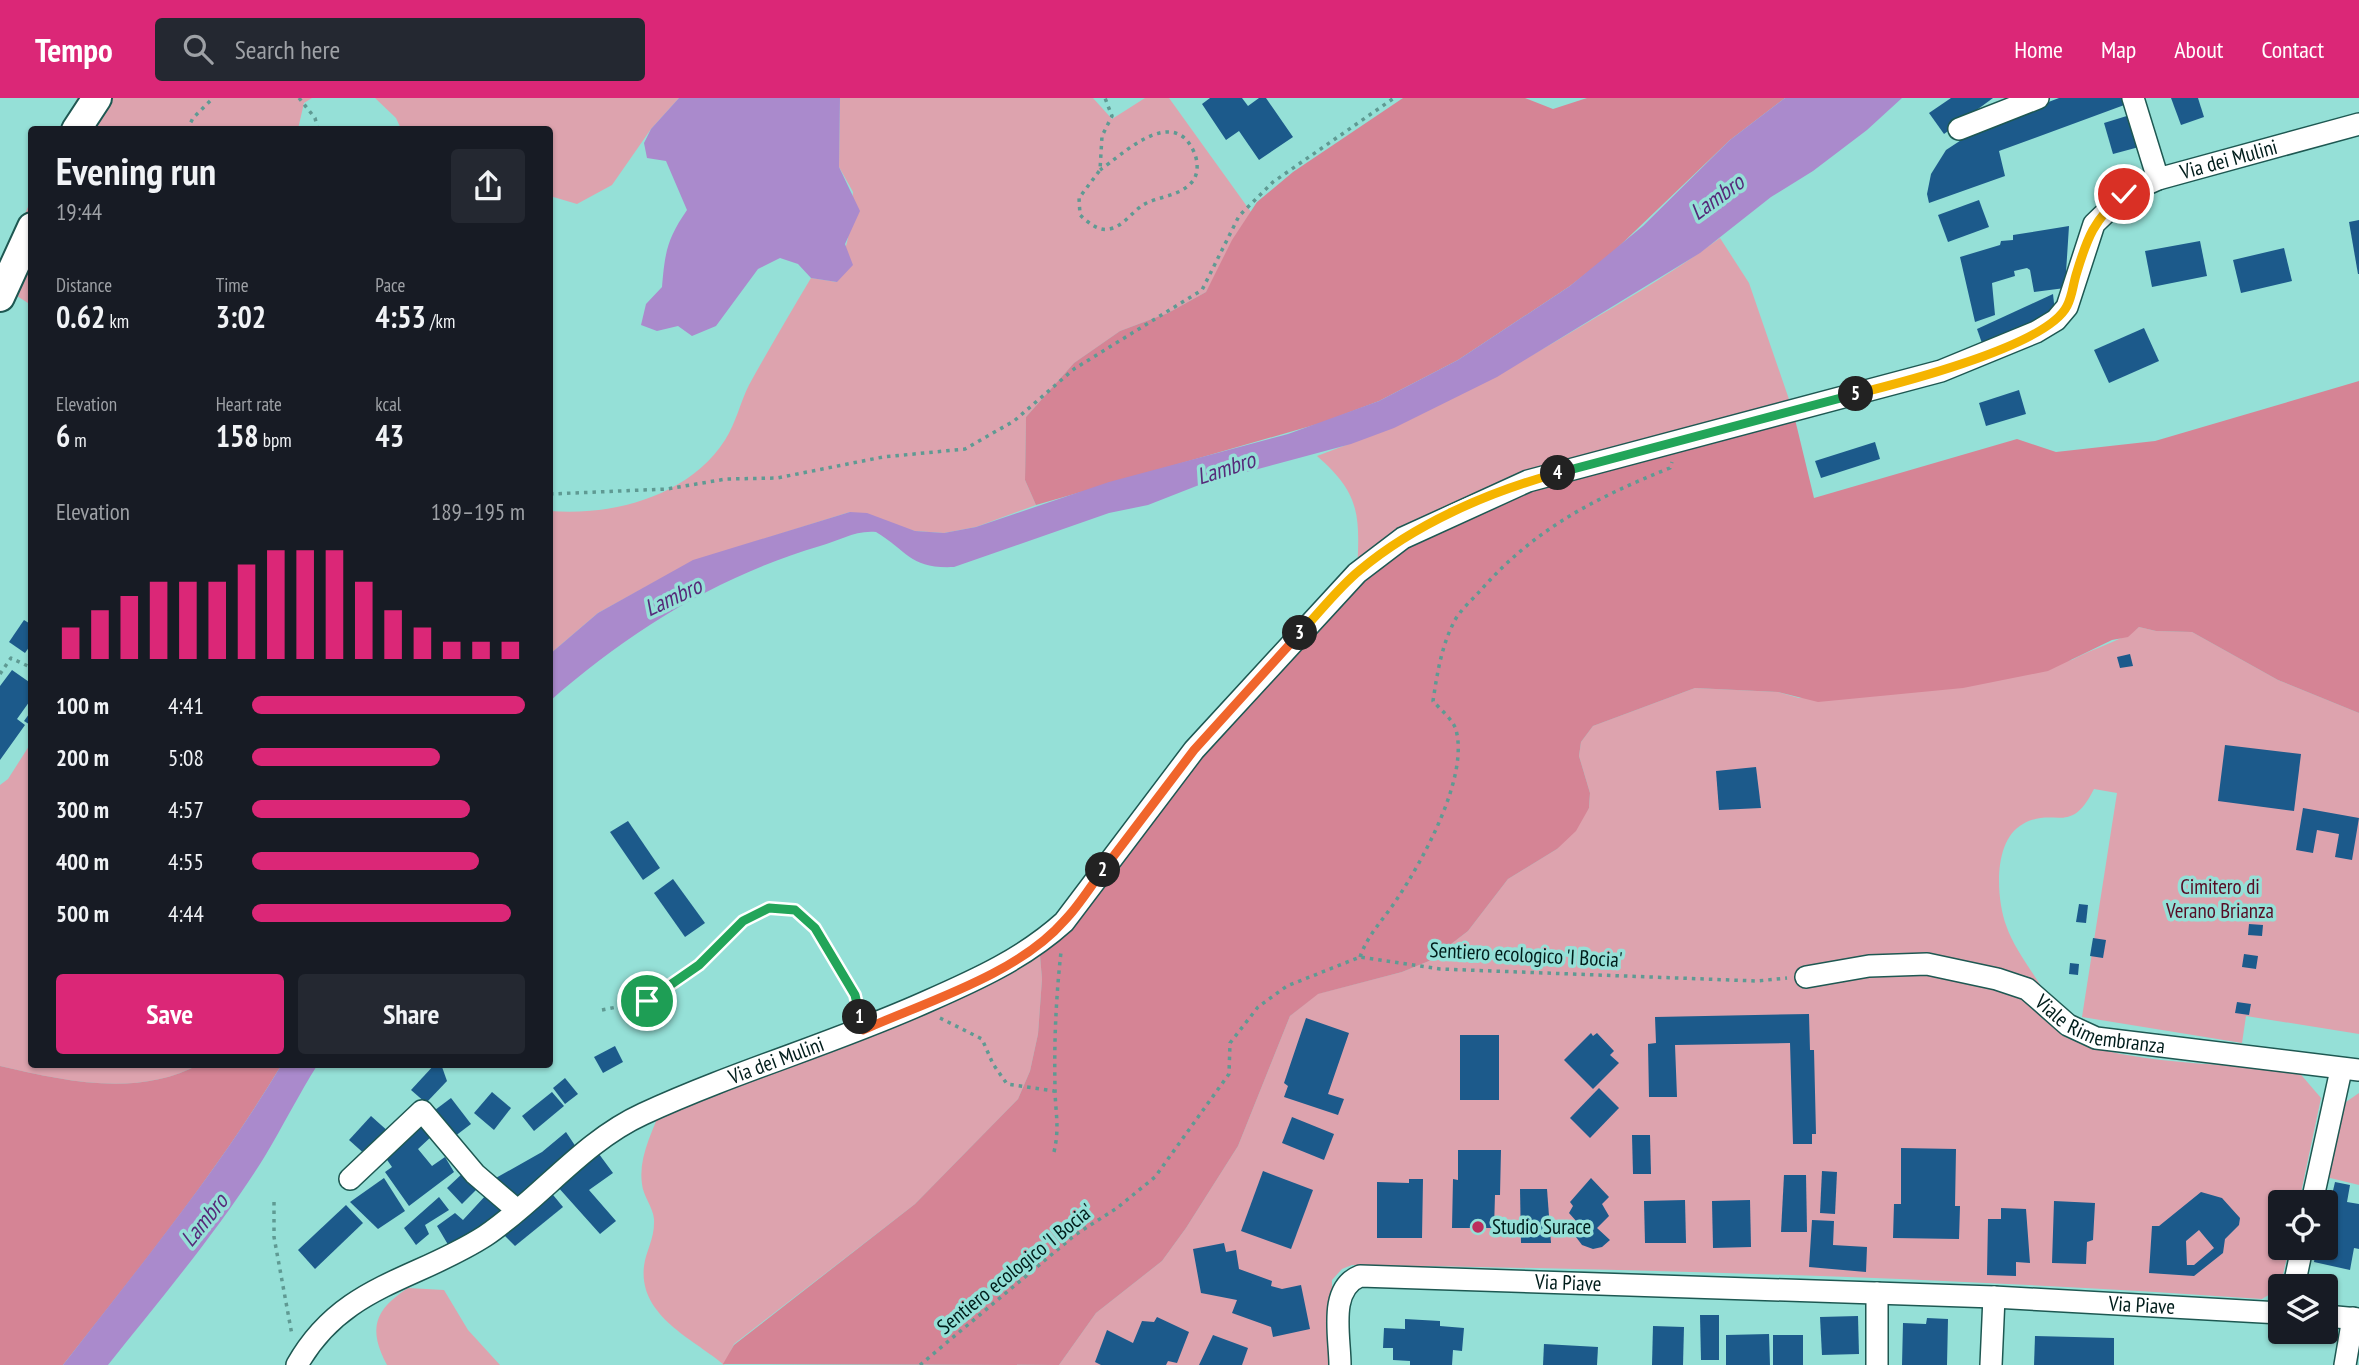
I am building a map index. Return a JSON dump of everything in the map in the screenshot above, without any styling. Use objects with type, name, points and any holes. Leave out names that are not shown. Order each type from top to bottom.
[{"type":"street","points":[[79,126],[97,98]]},
{"type":"street","points":[[1959,129],[2038,98]]},
{"type":"street","points":[[2133,98],[2158,179]]},
{"type":"street","name":"Via dei Mulini","points":[[299,1361],[334,1316],[356,1300],[484,1236],[608,1133],[642,1114],[863,1030],[992,973],[1039,944],[1064,922],[1194,750],[1357,572],[1403,538],[1528,481],[1941,372],[2036,332],[2056,320],[2067,307],[2094,224],[2124,194],[2158,179],[2359,124]]},
{"type":"street","points":[[0,297],[28,236]]},
{"type":"street","name":"Viale Rimembranza","points":[[1806,977],[1869,966],[1927,964],[1997,979],[2027,989],[2068,1025],[2096,1038],[2350,1070]]},
{"type":"street","points":[[2315,1190],[2350,1070]]},
{"type":"street","points":[[350,1179],[422,1111],[475,1174],[517,1210]]},
{"type":"street","name":"Via Piave","points":[[1340,1365],[1339,1295],[1346,1282],[1360,1276],[1994,1297],[2268,1312]]},
{"type":"street","points":[[1877,1293],[1877,1365]]},
{"type":"street","points":[[1991,1365],[1994,1297]]},
{"type":"street","points":[[2338,1317],[2356,1319],[2345,1365]]},
{"type":"path","points":[[189,126],[192,118],[213,98]]},
{"type":"path","points":[[299,98],[315,118],[317,126]]},
{"type":"path","points":[[1100,170],[1132,143],[1163,132],[1180,136],[1193,150],[1198,168],[1192,182],[1178,193],[1144,204],[1112,228],[1094,228],[1080,215],[1079,198],[1100,170],[1102,136],[1112,116],[1105,98]]},
{"type":"path","points":[[553,494],[667,489],[726,479],[777,478],[883,457],[965,449],[1014,421],[1074,369],[1202,290],[1239,216],[1273,182],[1394,98]]},
{"type":"path","points":[[1360,957],[1367,937],[1390,909],[1426,848],[1444,812],[1457,771],[1457,729],[1433,701],[1439,663],[1454,621],[1503,564],[1550,526],[1608,493],[1670,468]]},
{"type":"path","points":[[0,674],[11,658],[28,666]]},
{"type":"path","points":[[602,1010],[647,1001],[676,983],[723,944],[743,921],[769,908],[795,910],[815,928],[855,995],[863,1030]]},
{"type":"path","points":[[1054,1152],[1060,1129],[1055,1091],[1055,999],[1064,922]]},
{"type":"path","name":"Sentiero ecologico 'I Bocia'","points":[[920,1365],[1075,1235],[1117,1208],[1155,1177],[1229,1074],[1230,1043],[1258,1007],[1287,986],[1360,957],[1440,969],[1757,981],[1806,977]]},
{"type":"path","points":[[922,1004],[949,1025],[982,1040],[993,1064],[1007,1084],[1055,1091]]},
{"type":"path","points":[[274,1202],[272,1217],[280,1281],[299,1361]]},
{"type":"green space","points":[[77,98],[312,98],[304,103],[299,126],[65,126]]},
{"type":"green space","points":[[375,98],[679,98],[651,129],[612,185],[577,204],[553,197],[553,126],[400,126],[396,118]]},
{"type":"green space","points":[[840,98],[1093,98],[1112,119],[1145,98],[1169,98],[1251,212],[1206,292],[1168,313],[1120,331],[1074,363],[1026,417],[1025,480],[1036,505],[976,527],[944,533],[915,531],[850,512],[693,561],[598,613],[553,651],[553,511],[599,510],[648,498],[671,488],[710,459],[725,440],[749,385],[811,278],[837,282],[848,238],[853,192],[839,167]]},
{"type":"green space","points":[[28,207],[28,303],[0,285],[0,271]]},
{"type":"green space","points":[[1720,238],[1749,283],[1793,411],[1357,573],[1358,536],[1355,507],[1342,482],[1317,456],[1421,413],[1487,380],[1637,293]]},
{"type":"green space","name":"Cimitero di Verano Brianza","points":[[2139,627],[2156,631],[2192,632],[2278,680],[2359,713],[2359,1034],[2246,1016],[2242,1043],[2082,1017],[2117,793],[2094,789],[2085,804],[2069,816],[2034,819],[2023,824],[2013,832],[2002,856],[1999,885],[2006,925],[2017,949],[2041,986],[1976,967],[1886,975],[1944,977],[2002,989],[2035,1006],[2077,1042],[2110,1052],[2190,1063],[2297,1070],[2321,1098],[2302,1190],[2268,1190],[2268,1260],[2286,1260],[2283,1274],[2268,1274],[2268,1295],[2262,1299],[2035,1285],[1807,1276],[1352,1265],[1342,1269],[1332,1280],[1333,1365],[1059,1365],[1096,1313],[1162,1261],[1186,1228],[1238,1146],[1290,1016],[1317,994],[1402,972],[1429,961],[1468,931],[1508,879],[1557,849],[1589,808],[1590,793],[1579,756],[1581,742],[1593,726],[1695,688],[1778,692],[1799,698],[2072,660]]},
{"type":"green space","points":[[28,748],[28,1068],[190,1068],[151,1081],[126,1084],[76,1081],[0,1066],[0,785],[8,779]]},
{"type":"green space","points":[[1039,944],[1042,979],[1038,1034],[1030,1071],[1018,1099],[915,1204],[734,1344],[724,1365],[671,1325],[650,1299],[645,1284],[644,1266],[654,1219],[643,1188],[642,1164],[662,1106]]},
{"type":"green space","points":[[2359,1093],[2359,1185],[2326,1177],[2343,1104]]},
{"type":"green space","points":[[408,1288],[444,1290],[468,1330],[500,1365],[387,1365],[377,1341],[378,1321],[388,1304]]},
{"type":"shaded area","points":[[1403,98],[1525,98],[1553,109],[1587,98],[1785,98],[1730,140],[1611,254],[1570,286],[1458,360],[1379,401],[1321,423],[1036,505],[1025,480],[1026,417],[1074,363],[1120,331],[1168,313],[1206,292],[1232,240],[1257,202],[1293,172]]},
{"type":"shaded area","points":[[2359,381],[2359,713],[2278,680],[2192,632],[2156,631],[2139,627],[2128,637],[2112,640],[2048,671],[1963,688],[1818,702],[1778,692],[1695,688],[1593,726],[1581,742],[1579,756],[1590,793],[1589,808],[1576,831],[1557,849],[1508,879],[1468,931],[1429,961],[1402,972],[1318,994],[1290,1016],[1238,1146],[1186,1228],[1162,1261],[1096,1313],[1059,1365],[723,1364],[734,1345],[915,1204],[1018,1099],[1030,1071],[1038,1034],[1042,979],[1039,944],[1129,835],[1357,573],[1444,517],[1793,411],[1814,498],[2017,439],[2056,452],[2155,441]]},
{"type":"shaded area","points":[[0,1066],[50,1077],[101,1083],[151,1081],[190,1068],[280,1068],[205,1180],[63,1365],[0,1365]]},
{"type":"water","points":[[679,98],[840,98],[839,167],[860,211],[845,244],[853,265],[837,282],[811,278],[798,264],[780,258],[758,269],[716,326],[692,336],[678,326],[657,331],[641,325],[646,304],[662,287],[668,246],[687,210],[666,161],[647,158],[644,143],[651,129]]},
{"type":"water","name":"Lambro","points":[[1785,98],[1902,98],[1867,130],[1813,171],[1771,197],[1700,253],[1497,377],[1394,428],[1351,444],[1199,485],[1148,505],[1109,513],[954,567],[939,567],[919,562],[876,532],[847,536],[782,558],[710,590],[611,652],[553,698],[553,651],[598,613],[693,560],[850,512],[867,513],[915,531],[944,533],[976,527],[1109,482],[1288,434],[1379,401],[1458,360],[1570,286],[1643,226],[1730,140]]},
{"type":"water","name":"Lambro","points":[[280,1068],[316,1068],[265,1156],[229,1210],[108,1365],[63,1365],[205,1180]]},
{"type":"building","points":[[1210,98],[1242,98],[1248,106],[1259,98],[1266,98],[1293,137],[1259,160],[1239,131],[1226,140],[1202,104]]},
{"type":"building","points":[[1951,98],[1993,98],[1944,134],[1929,113]]},
{"type":"building","points":[[2059,98],[2125,98],[2127,104],[1999,151],[2005,176],[1929,203],[1927,194],[1931,174],[1946,150],[1978,129]]},
{"type":"building","points":[[2171,98],[2198,98],[2204,117],[2181,125]]},
{"type":"building","points":[[2130,115],[2139,147],[2113,154],[2104,123]]},
{"type":"building","points":[[1979,200],[1989,227],[1948,242],[1938,215]]},
{"type":"building","points":[[2359,220],[2359,274],[2358,274],[2349,222]]},
{"type":"building","points":[[2069,226],[2065,288],[2034,292],[2030,270],[2027,268],[2014,271],[2015,276],[1992,283],[1995,315],[1975,322],[1960,257],[2000,245],[2001,241],[2013,240],[2013,235]]},
{"type":"building","points":[[2200,241],[2207,276],[2152,287],[2145,251]]},
{"type":"building","points":[[2284,248],[2292,281],[2241,293],[2233,260]]},
{"type":"building","points":[[2053,294],[2055,312],[1983,346],[1977,329]]},
{"type":"building","points":[[2144,328],[2159,361],[2109,383],[2094,350]]},
{"type":"building","points":[[2019,390],[2026,414],[1986,426],[1979,403]]},
{"type":"building","points":[[1875,442],[1880,459],[1821,478],[1815,461]]},
{"type":"building","points":[[24,620],[28,622],[28,649],[25,653],[9,642]]},
{"type":"building","points":[[2130,654],[2133,666],[2120,668],[2117,657]]},
{"type":"building","points":[[12,670],[28,681],[28,704],[17,719],[25,725],[0,760],[0,686]]},
{"type":"building","points":[[2225,745],[2301,754],[2294,811],[2218,801]]},
{"type":"building","points":[[1756,767],[1761,808],[1719,810],[1716,771]]},
{"type":"building","points":[[2303,808],[2359,818],[2352,860],[2335,857],[2339,834],[2317,830],[2313,853],[2296,850]]},
{"type":"building","points":[[628,821],[660,868],[643,880],[610,832]]},
{"type":"building","points":[[673,879],[705,923],[685,937],[654,893]]},
{"type":"building","points":[[2079,904],[2088,905],[2086,923],[2076,922]]},
{"type":"building","points":[[2249,924],[2263,925],[2262,936],[2248,935]]},
{"type":"building","points":[[2093,938],[2106,940],[2103,958],[2090,956]]},
{"type":"building","points":[[2244,954],[2258,956],[2256,969],[2242,967]]},
{"type":"building","points":[[2070,963],[2079,964],[2078,975],[2069,974]]},
{"type":"building","points":[[2237,1002],[2251,1004],[2249,1015],[2235,1013]]},
{"type":"building","points":[[1809,1014],[1810,1050],[1814,1050],[1816,1134],[1812,1134],[1812,1144],[1793,1144],[1790,1043],[1675,1045],[1677,1097],[1649,1097],[1648,1044],[1656,1043],[1655,1017]]},
{"type":"building","points":[[1306,1018],[1349,1033],[1328,1094],[1344,1099],[1338,1115],[1284,1097],[1288,1086],[1284,1083]]},
{"type":"building","points":[[1591,1033],[1593,1036],[1597,1033],[1614,1051],[1610,1055],[1619,1063],[1593,1089],[1564,1060]]},
{"type":"building","points":[[1460,1035],[1499,1035],[1499,1100],[1460,1100]]},
{"type":"building","points":[[615,1046],[623,1062],[603,1073],[594,1057]]},
{"type":"building","points":[[431,1068],[442,1068],[447,1081],[426,1103],[411,1090]]},
{"type":"building","points":[[565,1078],[578,1094],[565,1104],[553,1088]]},
{"type":"building","points":[[1599,1088],[1619,1108],[1590,1138],[1570,1118]]},
{"type":"building","points":[[492,1092],[511,1108],[494,1130],[474,1113]]},
{"type":"building","points":[[552,1092],[564,1106],[534,1131],[522,1116]]},
{"type":"building","points":[[451,1098],[471,1124],[450,1140],[431,1113]]},
{"type":"building","points":[[371,1116],[390,1133],[368,1157],[349,1140]]},
{"type":"building","points":[[1292,1117],[1334,1134],[1324,1160],[1282,1143]]},
{"type":"building","points":[[423,1119],[433,1135],[418,1149],[432,1166],[445,1157],[454,1172],[409,1206],[385,1172],[392,1167],[383,1154]]},
{"type":"building","points":[[566,1132],[578,1150],[537,1186],[508,1200],[494,1179],[542,1152]]},
{"type":"building","points":[[1632,1135],[1650,1135],[1651,1174],[1633,1174]]},
{"type":"building","points":[[1901,1148],[1956,1149],[1955,1206],[1960,1206],[1959,1239],[1893,1238],[1894,1204],[1901,1204]]},
{"type":"building","points":[[1458,1150],[1501,1150],[1500,1195],[1495,1195],[1494,1228],[1452,1228],[1453,1179],[1458,1180]]},
{"type":"building","points":[[599,1154],[613,1173],[589,1190],[616,1221],[600,1234],[557,1186]]},
{"type":"building","points":[[1263,1171],[1313,1190],[1291,1249],[1241,1231]]},
{"type":"building","points":[[1822,1171],[1837,1172],[1835,1214],[1820,1213]]},
{"type":"building","points":[[464,1172],[479,1187],[462,1204],[447,1188]]},
{"type":"building","points":[[1784,1175],[1806,1175],[1807,1232],[1781,1232]]},
{"type":"building","points":[[384,1178],[405,1211],[378,1229],[350,1202]]},
{"type":"building","points":[[1591,1178],[1609,1197],[1602,1204],[1609,1216],[1597,1228],[1610,1240],[1602,1247],[1593,1249],[1582,1245],[1576,1237],[1574,1229],[1577,1222],[1569,1213],[1573,1206],[1570,1202]]},
{"type":"building","points":[[1409,1179],[1423,1179],[1422,1238],[1377,1238],[1377,1182],[1409,1183]]},
{"type":"building","points":[[2335,1182],[2350,1185],[2347,1202],[2359,1204],[2359,1249],[2354,1248],[2350,1270],[2314,1262],[2338,1260],[2338,1190],[2333,1190]]},
{"type":"building","points":[[1520,1189],[1547,1189],[1551,1243],[1521,1243]]},
{"type":"building","points":[[549,1190],[563,1207],[515,1246],[502,1233]]},
{"type":"building","points":[[2201,1192],[2222,1198],[2240,1218],[2239,1225],[2225,1239],[2223,1253],[2194,1276],[2149,1273],[2152,1226],[2159,1226]],"holes":[[[2199,1230],[2214,1248],[2194,1265],[2187,1265],[2186,1241]]]},
{"type":"building","points":[[487,1194],[506,1209],[450,1248],[437,1226],[455,1213],[463,1220]]},
{"type":"building","points":[[439,1197],[449,1210],[425,1225],[429,1234],[416,1245],[404,1228]]},
{"type":"building","points":[[1685,1200],[1686,1243],[1645,1243],[1644,1201]]},
{"type":"building","points":[[1750,1200],[1751,1247],[1713,1248],[1712,1201]]},
{"type":"building","points":[[2054,1201],[2095,1203],[2093,1240],[2087,1242],[2086,1264],[2052,1263]]},
{"type":"building","points":[[346,1205],[363,1223],[315,1269],[298,1250]]},
{"type":"building","points":[[2001,1208],[2026,1209],[2030,1263],[2016,1262],[2016,1276],[1987,1275],[1988,1219],[2001,1219]]},
{"type":"building","points":[[1812,1220],[1834,1221],[1833,1245],[1867,1247],[1866,1272],[1809,1267]]},
{"type":"building","points":[[1224,1243],[1226,1252],[1236,1250],[1239,1269],[1272,1281],[1271,1286],[1282,1289],[1301,1285],[1310,1329],[1273,1337],[1271,1327],[1232,1313],[1237,1300],[1201,1293],[1193,1249]]},
{"type":"building","points":[[1700,1315],[1719,1315],[1719,1360],[1701,1360]]},
{"type":"building","points":[[1858,1316],[1859,1354],[1822,1355],[1820,1317]]},
{"type":"building","points":[[1157,1317],[1189,1332],[1177,1363],[1168,1361],[1166,1365],[1101,1365],[1095,1362],[1107,1330],[1133,1343],[1142,1321],[1154,1322]]},
{"type":"building","points":[[1927,1318],[1948,1319],[1947,1365],[1902,1365],[1903,1323],[1926,1324]]},
{"type":"building","points":[[1405,1319],[1440,1321],[1440,1326],[1464,1328],[1462,1351],[1453,1350],[1452,1365],[1410,1365],[1410,1361],[1393,1360],[1393,1348],[1383,1348],[1384,1328],[1405,1329]]},
{"type":"building","points":[[1653,1326],[1684,1327],[1683,1365],[1652,1365]]},
{"type":"building","points":[[1769,1334],[1770,1365],[1726,1365],[1726,1335]]},
{"type":"building","points":[[1213,1335],[1248,1348],[1242,1365],[1199,1365]]},
{"type":"building","points":[[1773,1335],[1803,1335],[1803,1365],[1773,1365]]},
{"type":"building","points":[[2035,1336],[2114,1338],[2114,1365],[2034,1365]]},
{"type":"building","points":[[1544,1344],[1598,1347],[1597,1365],[1543,1365]]},
{"type":"place","name":"Studio Surace","points":[[1478,1227]]},
{"type":"route","points":[[647,1001],[699,965],[723,944],[743,921],[769,908],[795,910],[815,928],[855,995],[863,1030],[992,973],[1039,944],[1064,922],[1194,750],[1357,572],[1403,538],[1483,499],[1528,481],[1941,372],[2036,332],[2056,320],[2067,307],[2094,224],[2104,211],[2124,194]]}]
